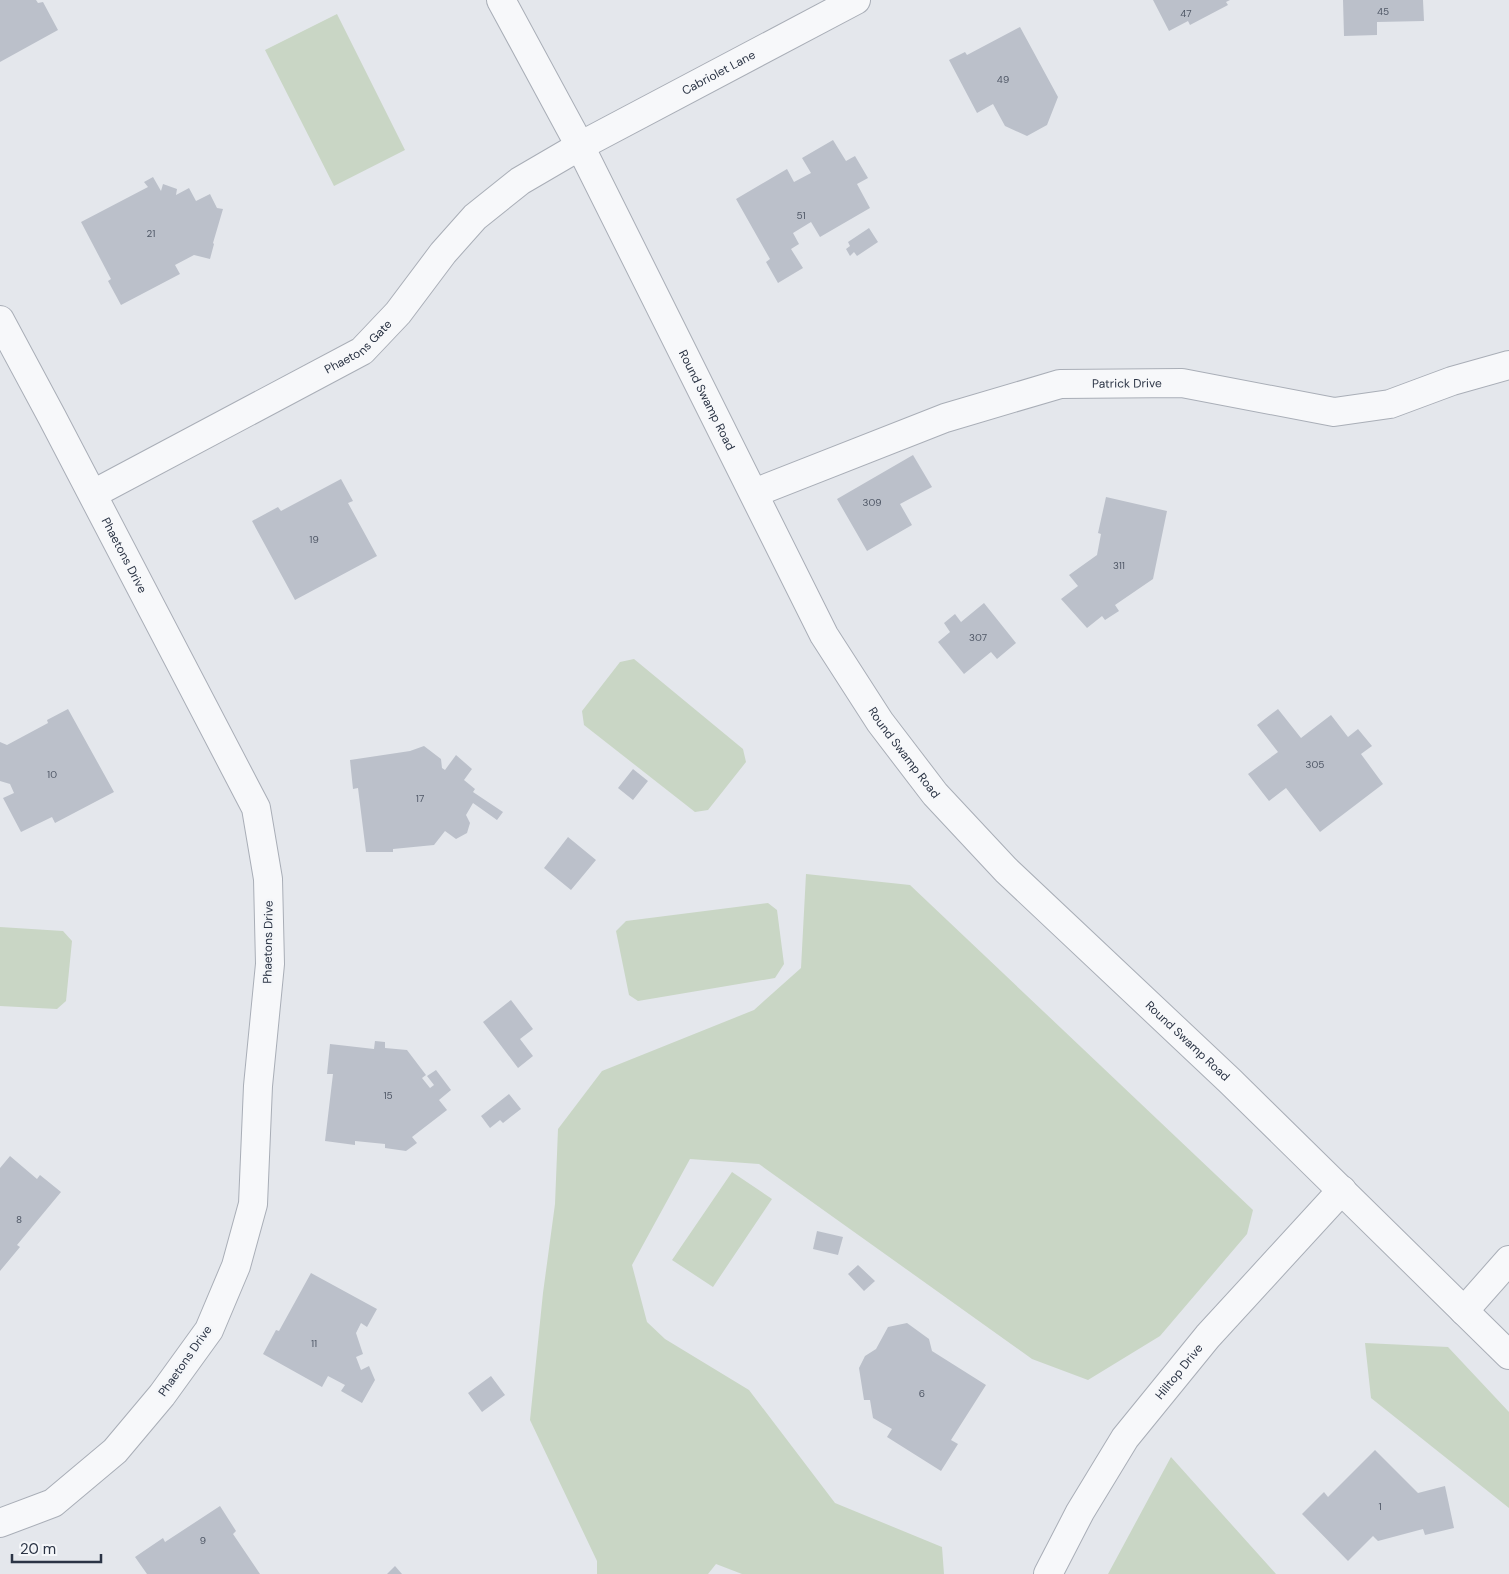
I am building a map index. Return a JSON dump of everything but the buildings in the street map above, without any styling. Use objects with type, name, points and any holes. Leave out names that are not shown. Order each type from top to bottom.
[{"type":"street","name":"Round Swamp Road","points":[[501,0],[580,146],[824,635],[880,722],[935,794],[1006,870],[1342,1190],[1509,1355]]},
{"type":"street","name":"Cabriolet Lane","points":[[580,146],[856,0]]},
{"type":"street","name":"Phaetons Gate","points":[[93,494],[362,351],[398,312],[443,253],[476,217],[520,181],[580,146]]},
{"type":"street","name":"Phaetons Drive","points":[[0,320],[93,494],[256,808],[268,879],[270,964],[258,1086],[253,1204],[236,1266],[209,1330],[162,1395],[115,1451],[53,1502],[0,1523]]},
{"type":"street","name":"Patrick Drive","points":[[754,492],[945,418],[1060,384],[1182,383],[1334,412],[1390,404],[1452,381],[1509,365]]},
{"type":"street","name":"Hilltop Drive","points":[[1048,1574],[1080,1512],[1125,1438],[1208,1336],[1342,1190]]},
{"type":"street","points":[[1464,1311],[1509,1260]]},
{"type":"green space","points":[[337,14],[405,150],[334,186],[265,50]]},
{"type":"green space","points":[[634,659],[743,749],[746,762],[708,810],[695,812],[584,725],[582,711],[620,662]]},
{"type":"green space","points":[[806,874],[910,885],[1253,1210],[1247,1234],[1160,1336],[1088,1380],[1032,1359],[759,1164],[690,1159],[632,1265],[647,1322],[665,1339],[749,1390],[835,1503],[942,1547],[944,1574],[742,1574],[716,1564],[708,1574],[597,1574],[597,1561],[530,1420],[543,1293],[555,1204],[558,1129],[602,1071],[754,1010],[801,968]]},
{"type":"green space","points":[[768,903],[777,910],[784,964],[775,978],[638,1001],[629,995],[616,931],[626,921]]},
{"type":"green space","points":[[0,927],[63,931],[72,941],[66,1001],[57,1009],[0,1006]]},
{"type":"green space","points":[[732,1172],[772,1199],[713,1287],[672,1260]]},
{"type":"green space","points":[[1365,1343],[1448,1347],[1509,1412],[1509,1508],[1371,1398]]},
{"type":"green space","points":[[1171,1457],[1276,1574],[1108,1574]]}]
